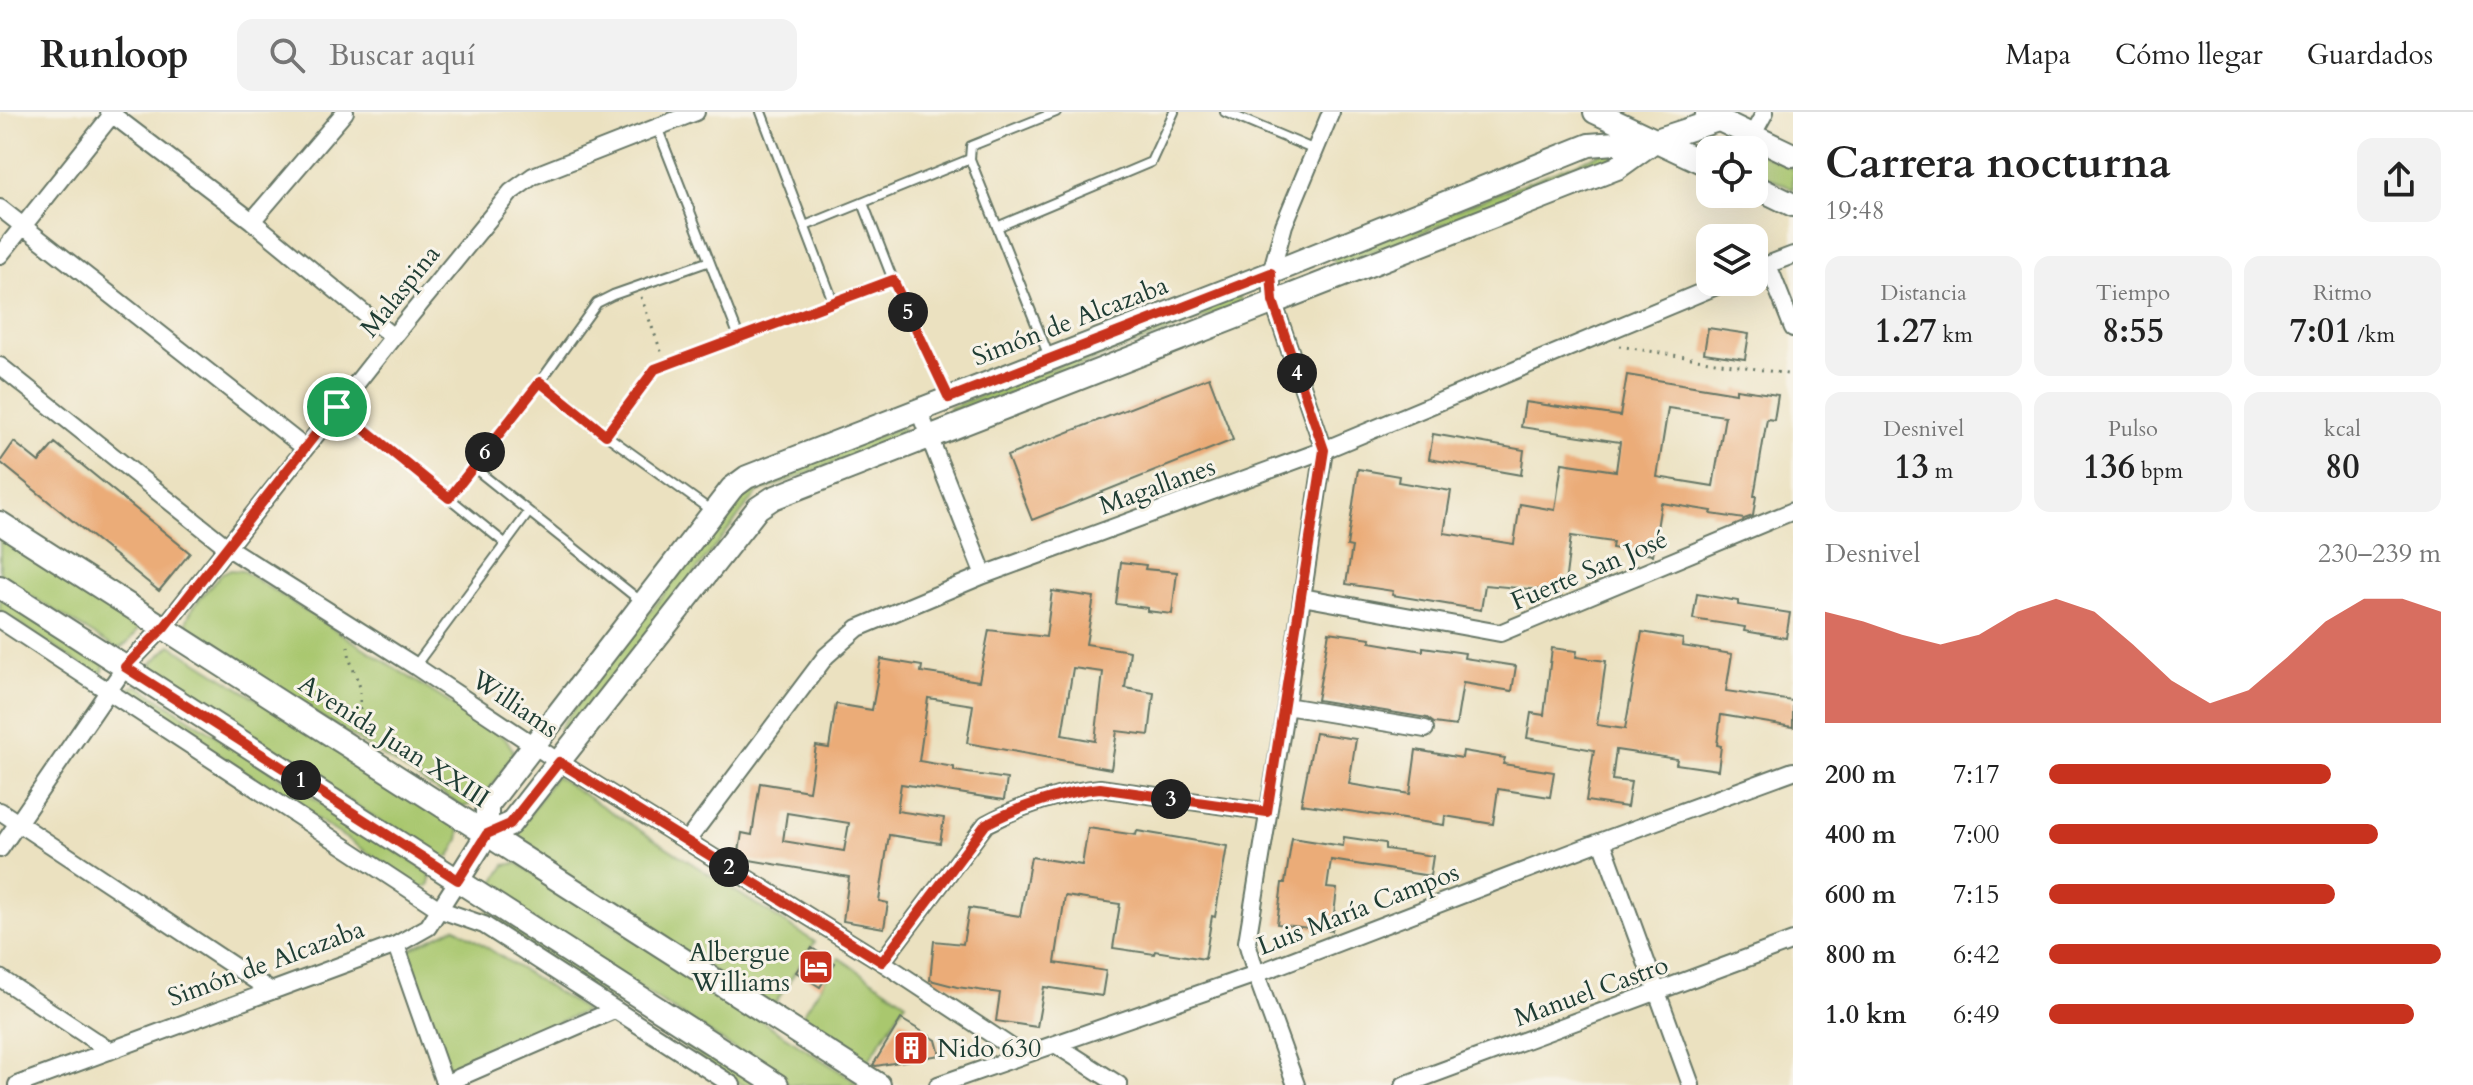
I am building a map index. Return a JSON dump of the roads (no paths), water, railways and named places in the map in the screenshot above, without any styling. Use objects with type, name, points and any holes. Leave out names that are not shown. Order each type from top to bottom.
[{"type":"street","points":[[252,221],[345,112]]},
{"type":"street","name":"Malaspina","points":[[0,849],[125,667],[165,626],[511,192],[533,176],[696,112]]},
{"type":"street","points":[[1296,1085],[1247,942],[1324,450],[1273,301],[1271,273],[1284,225],[1331,112]]},
{"type":"street","points":[[1595,112],[1696,159]]},
{"type":"street","points":[[1710,116],[1752,136],[1765,112]]},
{"type":"street","points":[[0,255],[112,113],[252,221],[393,337]]},
{"type":"street","name":"Simón de Alcazaba","points":[[487,834],[510,824],[758,508],[773,498],[1617,168],[1656,140],[1710,116]]},
{"type":"street","name":"Simón de Alcazaba","points":[[17,1085],[396,945],[428,927],[487,834],[487,806],[732,488],[747,477],[1271,273],[1589,145],[1656,140]]},
{"type":"street","points":[[1768,143],[1793,155]]},
{"type":"street","points":[[1768,193],[1793,205]]},
{"type":"street","points":[[0,208],[305,448]]},
{"type":"street","points":[[1768,265],[1793,255]]},
{"type":"street","points":[[1768,281],[1793,328]]},
{"type":"street","name":"Magallanes","points":[[687,841],[826,656],[858,628],[984,575],[1324,450],[1696,294]]},
{"type":"street","name":"Williams","points":[[0,366],[227,547],[559,762],[882,962],[1023,1055]]},
{"type":"street","points":[[919,411],[984,575]]},
{"type":"street","name":"Fuerte San José","points":[[1302,597],[1500,633],[1793,511]]},
{"type":"street","name":"Avenida Juan XXIII","points":[[0,523],[879,1085]]},
{"type":"street","points":[[0,587],[777,1085]]},
{"type":"street","points":[[0,620],[441,910],[484,925],[732,1085]]},
{"type":"street","points":[[1286,706],[1425,729]]},
{"type":"street","name":"Luis María Campos","points":[[938,1085],[1256,974],[1793,771]]},
{"type":"street","points":[[882,962],[986,824],[1001,816],[1081,790],[1100,788],[1267,812]]},
{"type":"street","points":[[0,811],[271,991]]},
{"type":"street","points":[[1602,841],[1691,1085]]},
{"type":"street","name":"Manuel Castro","points":[[1404,1085],[1793,941]]},
{"type":"street","points":[[396,945],[444,1084],[614,1010]]},
{"type":"street","points":[[0,978],[110,1051]]},
{"type":"street","points":[[1055,1044],[1119,1085]]},
{"type":"lane","points":[[761,112],[833,301]]},
{"type":"lane","points":[[1050,360],[970,159],[971,146],[1056,112]]},
{"type":"lane","points":[[997,227],[1151,162],[1174,112]]},
{"type":"lane","points":[[1225,112],[1315,150]]},
{"type":"lane","points":[[657,127],[707,262],[739,337]]},
{"type":"lane","points":[[805,226],[970,159]]},
{"type":"lane","points":[[863,203],[893,280],[949,398]]},
{"type":"lane","points":[[449,498],[597,303],[707,262]]},
{"type":"lane","points":[[606,435],[655,369],[893,280]]},
{"type":"lane","points":[[540,382],[606,435],[713,513]]},
{"type":"lane","points":[[337,407],[506,544]]},
{"type":"lane","points":[[473,467],[644,604]]},
{"type":"lane","points":[[415,666],[529,512]]},
{"type":"place","name":"Albergue Williams","points":[[816,967]]},
{"type":"place","name":"Nido 630","points":[[911,1048]]}]
